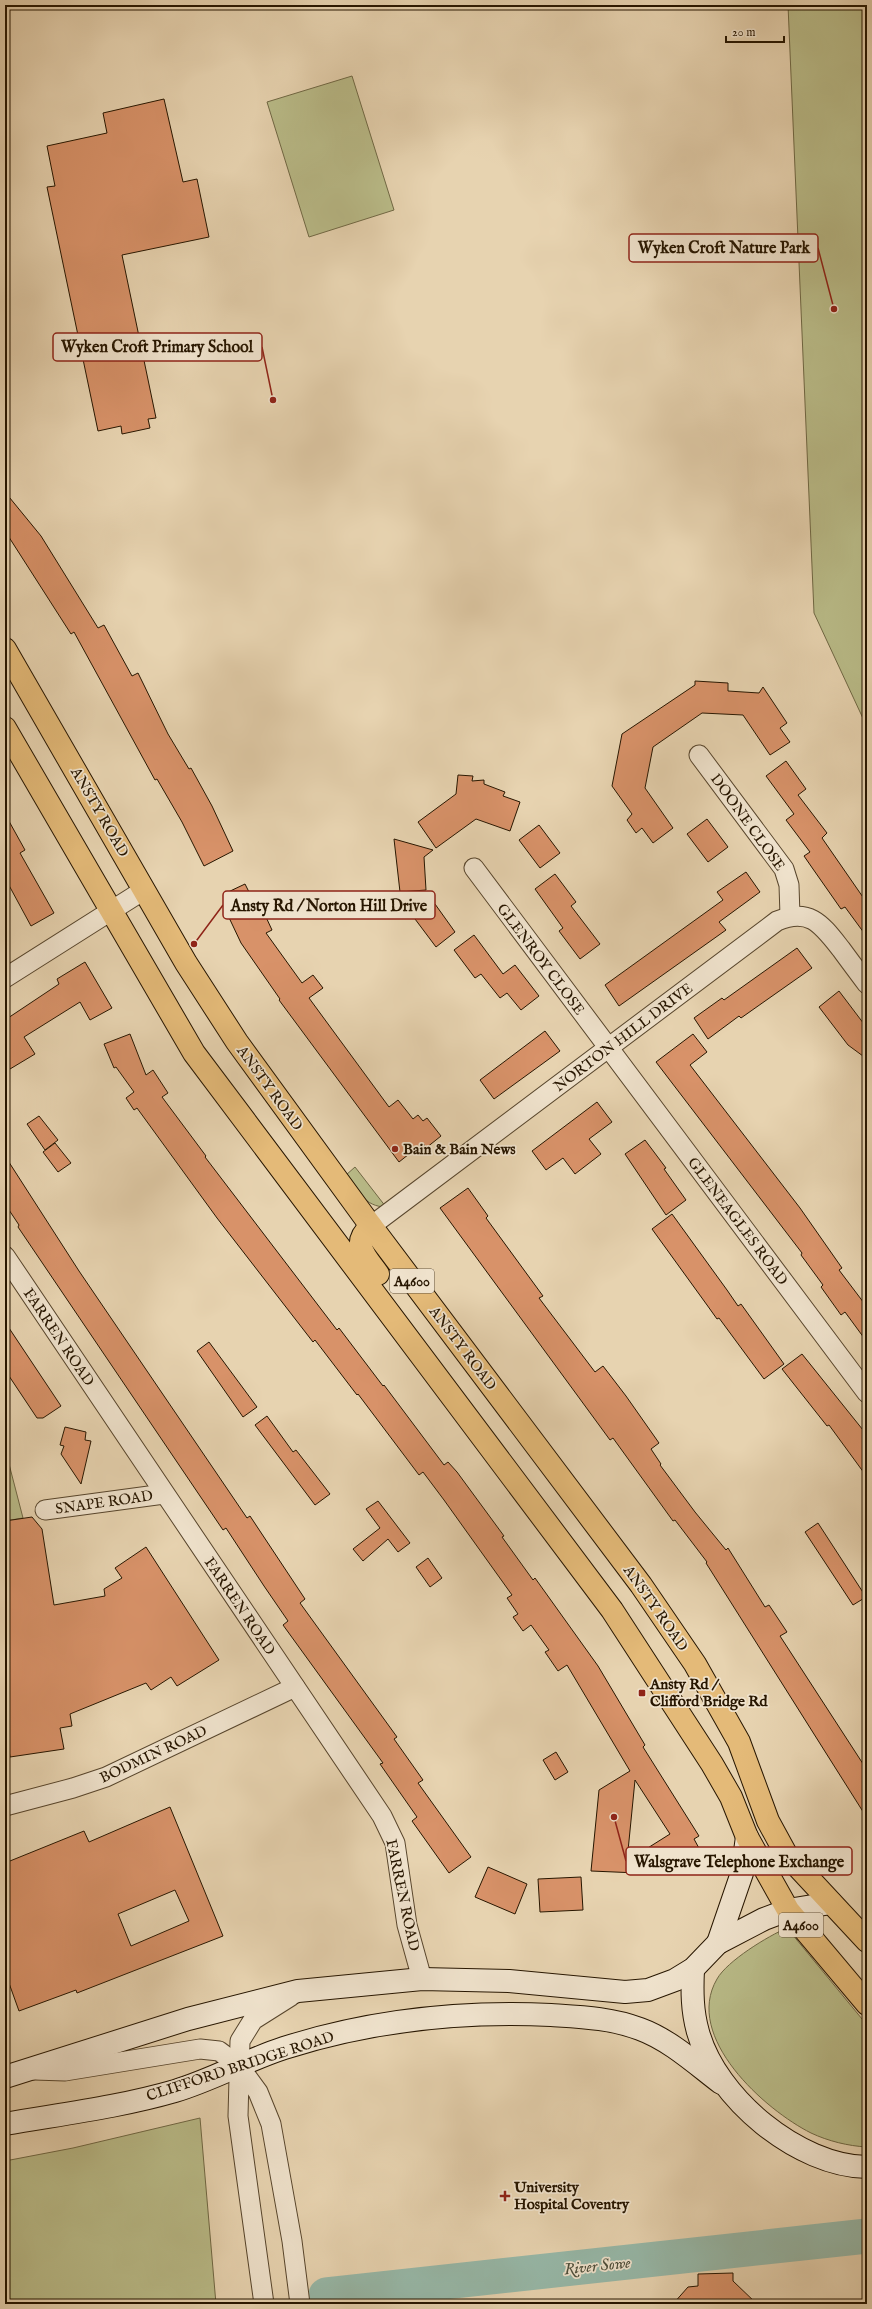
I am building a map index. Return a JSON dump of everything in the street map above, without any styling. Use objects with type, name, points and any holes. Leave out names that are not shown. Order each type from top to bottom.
[{"type":"highway","name":"ANSTY ROAD","points":[[5,649],[186,963],[237,1042],[371,1226],[641,1585],[695,1664],[739,1742],[768,1821],[776,1838],[786,1854],[831,1903]]},
{"type":"highway","name":"A4600","points":[[5,728],[194,1053],[612,1610],[712,1764],[731,1797],[745,1831],[788,1910],[867,2004]]},
{"type":"highway","points":[[371,1226],[364,1232],[360,1242],[363,1253],[386,1284],[425,1346],[447,1390]]},
{"type":"highway","name":"A4600","points":[[831,1903],[867,1941]]},
{"type":"main road","points":[[718,1943],[742,1873],[745,1831]]},
{"type":"main road","points":[[5,2077],[188,2019],[298,1991],[422,1979],[509,1981],[625,1992],[656,1988],[675,1980],[693,1969],[718,1943],[788,1910],[831,1903]]},
{"type":"main road","points":[[693,1969],[691,2002],[698,2034],[721,2083],[759,2121],[808,2153],[841,2164],[867,2166]]},
{"type":"main road","name":"CLIFFORD BRIDGE ROAD","points":[[5,2124],[109,2106],[176,2090],[284,2048],[346,2031],[416,2020],[475,2015],[526,2014],[600,2017],[640,2029],[664,2040],[721,2083]]},
{"type":"street","name":"DOONE CLOSE","points":[[699,755],[784,869],[789,885],[790,916]]},
{"type":"street","name":"GLENROY CLOSE","points":[[474,868],[609,1049]]},
{"type":"street","points":[[5,978],[110,910],[144,890]]},
{"type":"street","points":[[790,916],[806,917],[820,923],[867,984]]},
{"type":"street","name":"NORTON HILL DRIVE","points":[[371,1226],[609,1049],[777,921],[790,916]]},
{"type":"street","name":"GLENEAGLES ROAD","points":[[609,1049],[867,1393]]},
{"type":"street","name":"FARREN ROAD","points":[[5,1256],[382,1816],[395,1843],[407,1925],[422,1979]]},
{"type":"street","name":"SNAPE ROAD","points":[[45,1510],[164,1494]]},
{"type":"street","name":"BODMIN ROAD","points":[[5,1806],[73,1788],[106,1777],[296,1687]]},
{"type":"street","points":[[264,2304],[238,2116],[240,2041],[253,2020],[298,1991]]},
{"type":"street","points":[[29,2070],[65,2071],[200,2049],[219,2051],[239,2066],[258,2092],[271,2124],[292,2241],[300,2304]]},
{"type":"green space","points":[[788,5],[867,5],[867,727],[814,613]]},
{"type":"green space","points":[[352,76],[394,210],[309,237],[267,102]]},
{"type":"green space","points":[[355,1167],[386,1207],[372,1204],[358,1192],[346,1175]]},
{"type":"green space","points":[[5,1461],[9,1464],[23,1518],[5,1521]]},
{"type":"green space","points":[[787,1928],[867,2025],[867,2147],[831,2141],[818,2136],[792,2122],[772,2107],[752,2089],[734,2069],[720,2047],[711,2024],[709,2001],[717,1979],[722,1972],[749,1950],[769,1937]]},
{"type":"green space","points":[[200,2118],[216,2304],[5,2304],[5,2161],[73,2148]]},
{"type":"building","points":[[164,99],[183,182],[197,179],[209,237],[122,255],[156,418],[148,419],[150,428],[122,434],[121,426],[98,431],[47,187],[55,186],[47,146],[107,133],[103,113]]},
{"type":"building","points":[[5,492],[41,536],[98,628],[104,625],[132,676],[138,673],[168,734],[189,769],[191,768],[212,806],[233,851],[204,866],[182,822],[157,779],[155,780],[74,632],[71,634],[5,531]]},
{"type":"building","points":[[695,681],[728,683],[728,691],[759,693],[763,687],[787,723],[780,728],[790,742],[770,755],[743,715],[702,713],[653,747],[645,788],[673,828],[653,843],[642,828],[636,833],[627,820],[632,814],[612,786],[622,734],[695,685]]},
{"type":"building","points":[[786,761],[806,789],[798,795],[827,833],[822,838],[867,903],[867,937],[845,907],[841,909],[804,856],[810,852],[786,820],[794,814],[766,776]]},
{"type":"building","points":[[458,775],[473,776],[472,781],[484,780],[484,784],[505,792],[503,796],[520,802],[510,831],[476,819],[436,848],[418,822],[456,794]]},
{"type":"building","points":[[5,814],[25,850],[20,853],[54,913],[31,926],[5,878]]},
{"type":"building","points":[[707,819],[728,847],[708,862],[687,834]]},
{"type":"building","points":[[539,825],[560,853],[540,868],[519,840]]},
{"type":"building","points":[[394,839],[433,850],[424,857],[426,890],[400,892]]},
{"type":"building","points":[[746,872],[760,892],[719,922],[726,930],[619,1006],[605,985],[723,900],[717,892]]},
{"type":"building","points":[[555,874],[576,902],[571,906],[600,944],[580,959],[559,931],[563,928],[535,889]]},
{"type":"building","points":[[245,884],[255,904],[259,902],[272,930],[266,933],[302,983],[313,975],[323,988],[309,998],[389,1107],[398,1100],[413,1119],[418,1115],[423,1121],[427,1118],[441,1136],[426,1148],[423,1143],[399,1162],[279,1000],[280,999],[241,943],[224,907],[232,903],[226,893]]},
{"type":"building","points":[[435,904],[455,932],[436,947],[415,919]]},
{"type":"building","points":[[474,935],[503,974],[515,965],[539,996],[521,1010],[507,993],[500,998],[481,974],[475,978],[454,950]]},
{"type":"building","points":[[797,948],[812,968],[741,1018],[739,1016],[708,1039],[694,1018],[722,998],[724,1000]]},
{"type":"building","points":[[85,962],[112,1008],[90,1020],[80,1002],[24,1037],[35,1054],[5,1072],[5,1020],[59,984],[57,979]]},
{"type":"building","points":[[839,991],[867,1028],[867,1059],[848,1045],[819,1007]]},
{"type":"building","points":[[545,1031],[560,1051],[494,1099],[480,1080]]},
{"type":"building","points":[[130,1034],[146,1075],[153,1070],[168,1093],[162,1097],[206,1156],[205,1157],[337,1330],[339,1328],[444,1465],[448,1462],[457,1472],[504,1536],[502,1537],[533,1580],[535,1578],[598,1666],[645,1745],[643,1747],[699,1836],[694,1839],[700,1850],[662,1874],[591,1871],[599,1790],[630,1771],[567,1665],[558,1671],[545,1652],[549,1650],[531,1625],[523,1631],[513,1617],[518,1614],[507,1598],[512,1595],[423,1472],[419,1475],[358,1394],[357,1395],[315,1340],[313,1342],[217,1218],[137,1108],[134,1110],[126,1098],[134,1092],[116,1067],[114,1068],[104,1044]],"holes":[[[635,1780],[670,1834],[627,1861]]]},
{"type":"building","points":[[693,1034],[707,1052],[690,1065],[800,1208],[842,1268],[839,1270],[867,1307],[867,1342],[845,1312],[841,1315],[821,1287],[823,1285],[801,1255],[802,1253],[656,1062]]},
{"type":"building","points":[[597,1102],[612,1122],[589,1139],[601,1154],[575,1174],[563,1158],[546,1170],[532,1151]]},
{"type":"building","points":[[39,1116],[58,1140],[45,1150],[27,1124]]},
{"type":"building","points":[[645,1140],[666,1168],[664,1169],[686,1200],[666,1215],[625,1154]]},
{"type":"building","points":[[55,1143],[71,1163],[58,1172],[43,1152]]},
{"type":"building","points":[[5,1156],[79,1271],[247,1518],[250,1516],[305,1599],[300,1603],[397,1737],[394,1739],[423,1780],[418,1783],[471,1857],[449,1873],[412,1821],[417,1817],[380,1764],[383,1763],[283,1625],[288,1621],[226,1528],[223,1530],[18,1227],[19,1225],[5,1204]]},
{"type":"building","points":[[468,1188],[488,1216],[486,1218],[543,1296],[539,1298],[595,1372],[603,1366],[626,1396],[659,1443],[651,1449],[661,1464],[660,1465],[726,1550],[728,1548],[765,1607],[769,1605],[787,1632],[780,1636],[867,1770],[867,1818],[706,1563],[707,1562],[675,1520],[673,1521],[613,1438],[610,1440],[440,1208]]},
{"type":"building","points":[[672,1214],[738,1306],[741,1304],[784,1364],[764,1379],[719,1318],[717,1319],[652,1229]]},
{"type":"building","points":[[5,1322],[61,1406],[43,1418],[37,1418],[5,1370]]},
{"type":"building","points":[[209,1342],[257,1407],[243,1417],[197,1351]]},
{"type":"building","points":[[802,1354],[867,1435],[867,1477],[829,1425],[827,1426],[782,1369]]},
{"type":"building","points":[[267,1416],[293,1452],[296,1450],[330,1494],[315,1505],[255,1425]]},
{"type":"building","points":[[65,1427],[86,1432],[85,1440],[91,1441],[81,1484],[61,1454],[64,1446],[60,1445]]},
{"type":"building","points":[[378,1501],[410,1543],[398,1552],[388,1539],[363,1561],[353,1549],[380,1528],[366,1509]]},
{"type":"building","points":[[32,1517],[42,1529],[54,1605],[105,1596],[104,1589],[122,1578],[115,1568],[146,1547],[219,1660],[177,1686],[171,1677],[151,1690],[146,1683],[70,1714],[72,1726],[60,1728],[64,1749],[10,1757],[5,1723],[5,1521]]},
{"type":"building","points":[[818,1523],[866,1597],[853,1605],[805,1532]]},
{"type":"building","points":[[428,1558],[442,1578],[430,1587],[416,1567]]},
{"type":"building","points":[[556,1752],[568,1772],[555,1780],[543,1760]]},
{"type":"building","points":[[170,1807],[223,1936],[77,1993],[76,1990],[19,2011],[5,1972],[5,1863],[84,1831],[89,1842]],"holes":[[[175,1890],[189,1921],[131,1946],[118,1914]]]},
{"type":"building","points":[[488,1867],[527,1884],[515,1914],[475,1897]]},
{"type":"building","points":[[581,1877],[583,1910],[540,1912],[538,1879]]},
{"type":"building","points":[[733,2273],[733,2281],[757,2304],[673,2304],[688,2287],[698,2286],[698,2274]]},
{"type":"waterway","name":"River Sowe","points":[[326,2295],[867,2236]]},
{"type":"place","name":"Wyken Croft Nature Park","points":[[834,309]]},
{"type":"place","name":"Wyken Croft Primary School","points":[[273,400]]},
{"type":"place","name":"Ansty Rd / Norton Hill Drive","points":[[194,944]]},
{"type":"place","name":"Bain & Bain News","points":[[395,1149]]},
{"type":"place","name":"Ansty Rd / Clifford Bridge Rd","points":[[642,1693]]},
{"type":"place","name":"Walsgrave Telephone Exchange","points":[[614,1817]]},
{"type":"place","name":"University Hospital Coventry","points":[[505,2196]]}]
